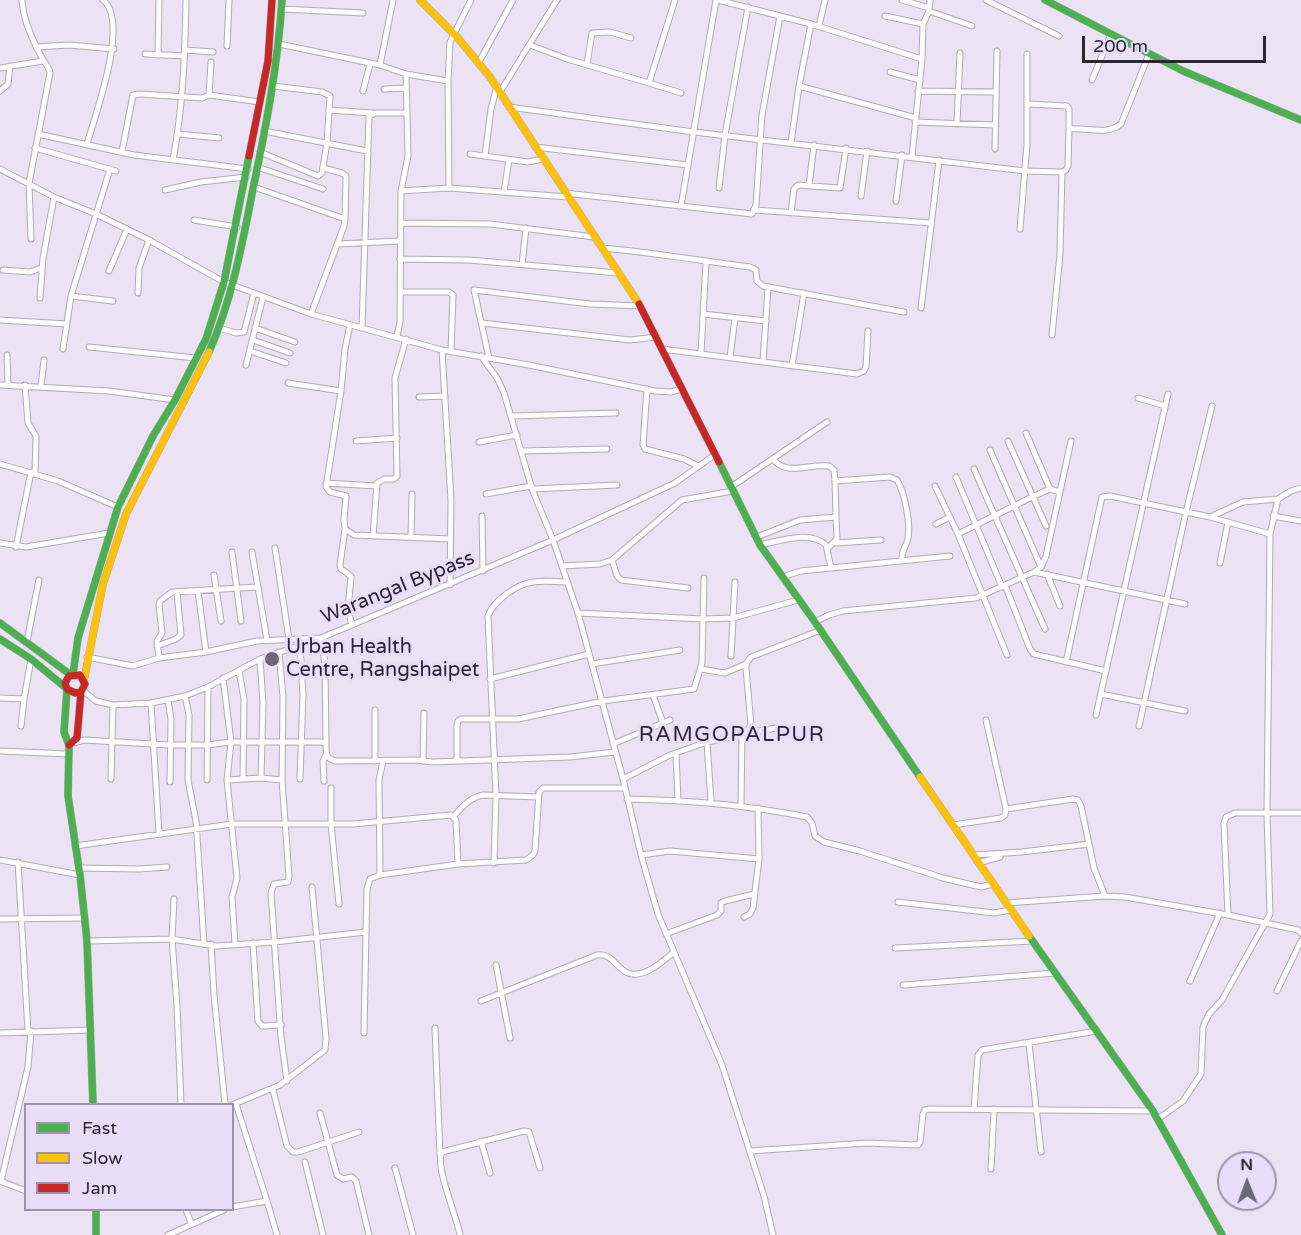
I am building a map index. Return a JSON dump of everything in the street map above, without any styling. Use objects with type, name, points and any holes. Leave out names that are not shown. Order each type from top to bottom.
[{"type":"main road","points":[[69,745],[77,738],[87,657],[101,594],[129,507],[163,440],[186,402],[219,328],[268,61],[272,0]]},
{"type":"main road","points":[[72,675],[78,638],[118,507],[153,436],[175,400],[196,358],[238,263],[273,86],[282,0]]},
{"type":"main road","points":[[420,0],[455,32],[499,89],[640,306],[759,541],[1010,910],[1153,1111],[1222,1235]]},
{"type":"main road","points":[[1045,0],[1183,71],[1301,120]]},
{"type":"main road","points":[[0,623],[72,675]]},
{"type":"main road","points":[[0,639],[31,659],[72,693],[82,691]]},
{"type":"main road","points":[[84,680],[80,675],[72,675],[66,679],[64,732],[69,745],[68,796],[87,941],[93,1103]]},
{"type":"main road","points":[[96,1211],[96,1235]]},
{"type":"street","points":[[22,0],[24,15],[36,47],[50,73],[29,183],[31,238]]},
{"type":"street","points":[[158,55],[159,0]]},
{"type":"street","points":[[173,160],[178,134],[185,53],[186,0]]},
{"type":"street","points":[[227,46],[229,0]]},
{"type":"street","points":[[380,65],[393,0]]},
{"type":"street","points":[[449,188],[449,48],[471,0]]},
{"type":"street","points":[[479,62],[513,0]]},
{"type":"street","points":[[486,156],[490,116],[499,89],[530,45],[556,0]]},
{"type":"street","points":[[649,83],[675,0]]},
{"type":"street","points":[[681,206],[717,0],[745,4],[922,59]]},
{"type":"street","points":[[819,26],[825,0]]},
{"type":"street","points":[[902,0],[972,26]]},
{"type":"street","points":[[912,156],[922,59],[923,24],[930,0]]},
{"type":"street","points":[[986,0],[1059,36]]},
{"type":"street","points":[[87,144],[114,49],[114,27],[106,1]]},
{"type":"street","points":[[719,188],[745,4]]},
{"type":"street","points":[[282,9],[363,13]]},
{"type":"street","points":[[401,191],[449,188],[566,195],[752,214],[755,210],[765,94],[780,16]]},
{"type":"street","points":[[885,16],[923,24]]},
{"type":"street","points":[[791,143],[811,24]]},
{"type":"street","points":[[588,64],[592,33],[610,32],[631,38]]},
{"type":"street","points":[[1092,80],[1111,34]]},
{"type":"street","points":[[279,44],[380,65],[406,74],[448,81]]},
{"type":"street","points":[[36,47],[69,45],[114,49]]},
{"type":"street","points":[[530,45],[567,59],[681,93]]},
{"type":"street","points":[[995,149],[997,51]]},
{"type":"street","points":[[145,54],[213,52]]},
{"type":"street","points":[[957,124],[960,52]]},
{"type":"street","points":[[1020,229],[1028,104],[1027,54]]},
{"type":"street","points":[[1069,129],[1106,131],[1121,124],[1149,54]]},
{"type":"street","points":[[0,68],[43,61]]},
{"type":"street","points":[[209,95],[211,62]]},
{"type":"street","points":[[363,91],[370,64]]},
{"type":"street","points":[[0,91],[8,84],[10,66]]},
{"type":"street","points":[[890,72],[920,80]]},
{"type":"street","points":[[397,336],[401,191],[407,165],[406,74]]},
{"type":"street","points":[[260,152],[318,176],[321,175],[327,142],[330,96],[327,93],[273,86]]},
{"type":"street","points":[[799,86],[915,120],[996,125]]},
{"type":"street","points":[[384,89],[405,88]]},
{"type":"street","points":[[918,91],[996,92]]},
{"type":"street","points":[[122,151],[133,95],[202,98],[209,95],[260,102]]},
{"type":"street","points":[[509,107],[694,132],[846,148],[1025,171],[1062,172],[1066,170],[1068,166],[1069,109],[1067,106],[1028,104]]},
{"type":"street","points":[[329,110],[406,113]]},
{"type":"street","points":[[362,328],[369,116],[375,113]]},
{"type":"street","points":[[264,131],[367,151]]},
{"type":"street","points":[[38,134],[247,173]]},
{"type":"street","points":[[178,134],[219,138]]},
{"type":"street","points":[[809,185],[814,145]]},
{"type":"street","points":[[535,147],[688,165]]},
{"type":"street","points":[[35,148],[113,170],[96,214],[71,296],[63,349]]},
{"type":"street","points":[[791,212],[795,186],[840,188],[846,148]]},
{"type":"street","points":[[861,196],[867,151]]},
{"type":"street","points":[[470,154],[528,162],[543,159]]},
{"type":"street","points":[[896,201],[902,155]]},
{"type":"street","points":[[504,192],[510,160]]},
{"type":"street","points":[[921,308],[939,160]]},
{"type":"street","points":[[257,167],[323,189]]},
{"type":"street","points":[[311,314],[345,219],[346,176],[323,168]]},
{"type":"street","points":[[0,169],[54,197],[96,214],[149,240],[228,284],[311,314],[442,350],[489,357],[646,389],[671,392],[682,389]]},
{"type":"street","points":[[1052,336],[1060,254],[1062,172]]},
{"type":"street","points":[[165,190],[247,173]]},
{"type":"street","points":[[254,187],[345,219]]},
{"type":"street","points":[[40,298],[41,268],[54,197]]},
{"type":"street","points":[[755,210],[931,223]]},
{"type":"street","points":[[194,220],[237,227]]},
{"type":"street","points":[[401,223],[490,224],[594,237]]},
{"type":"street","points":[[522,265],[526,228]]},
{"type":"street","points":[[109,271],[127,229]]},
{"type":"street","points":[[138,292],[140,268],[149,240]]},
{"type":"street","points":[[337,243],[365,244],[400,241]]},
{"type":"street","points":[[602,248],[654,253],[754,268],[759,284],[768,287],[904,312]]},
{"type":"street","points":[[400,259],[469,260],[618,273]]},
{"type":"street","points":[[701,353],[706,262]]},
{"type":"street","points":[[3,270],[30,272],[41,268]]},
{"type":"street","points":[[763,362],[768,287]]},
{"type":"street","points":[[489,357],[474,290],[590,304],[640,306]]},
{"type":"street","points":[[400,292],[449,292],[453,295],[452,351]]},
{"type":"street","points":[[219,328],[236,333],[244,332],[254,293]]},
{"type":"street","points":[[792,366],[804,294]]},
{"type":"street","points":[[71,296],[113,302]]},
{"type":"street","points":[[246,365],[264,297]]},
{"type":"street","points":[[703,314],[766,321]]},
{"type":"street","points":[[730,357],[735,318]]},
{"type":"street","points":[[0,320],[67,324]]},
{"type":"street","points":[[482,323],[630,340],[657,337]]},
{"type":"street","points":[[350,325],[326,483],[328,490],[346,496],[345,529],[340,565],[351,576],[348,610],[352,625]]},
{"type":"street","points":[[255,328],[295,342]]},
{"type":"street","points":[[662,349],[861,373],[866,367],[868,330]]},
{"type":"street","points":[[373,536],[376,486],[379,481],[394,479],[398,476],[395,378],[406,339]]},
{"type":"street","points":[[253,340],[290,353]]},
{"type":"street","points":[[89,347],[196,358]]},
{"type":"street","points":[[442,350],[451,500],[450,585]]},
{"type":"street","points":[[250,351],[286,363]]},
{"type":"street","points":[[7,355],[8,385]]},
{"type":"street","points":[[481,356],[497,378],[512,416],[531,487],[553,540],[578,612],[623,779],[640,855],[666,934],[722,1065],[750,1152],[773,1235]]},
{"type":"street","points":[[41,386],[44,360]]},
{"type":"street","points":[[288,383],[341,391]]},
{"type":"street","points":[[0,385],[109,391],[186,402]]},
{"type":"street","points":[[16,547],[33,473],[36,436],[28,423],[25,386]]},
{"type":"street","points":[[646,389],[643,441],[645,449],[684,459],[698,466]]},
{"type":"street","points":[[1096,715],[1168,394]]},
{"type":"street","points":[[419,397],[445,396]]},
{"type":"street","points":[[1138,398],[1165,406]]},
{"type":"street","points":[[1139,726],[1212,406]]},
{"type":"street","points":[[512,416],[616,413]]},
{"type":"street","points":[[562,566],[600,564],[612,560],[682,500],[732,489],[827,422]]},
{"type":"street","points":[[1026,433],[1050,489]]},
{"type":"street","points":[[479,442],[517,435]]},
{"type":"street","points":[[356,441],[397,438]]},
{"type":"street","points":[[1008,441],[1046,526]]},
{"type":"street","points":[[815,622],[843,611],[984,596],[1034,572],[1041,567],[1047,556],[1071,441]]},
{"type":"street","points":[[522,451],[607,449]]},
{"type":"street","points":[[990,450],[1012,506],[1041,567]]},
{"type":"street","name":"Warangal Bypass","points":[[82,691],[96,700],[113,705],[151,704],[185,696],[208,687],[260,659],[321,638],[553,540],[666,487],[716,454]]},
{"type":"street","points":[[773,459],[777,465],[785,468],[829,466],[834,471],[836,543]]},
{"type":"street","points":[[0,464],[58,481],[118,507]]},
{"type":"street","points":[[974,469],[1045,629]]},
{"type":"street","points":[[835,481],[890,477],[897,480],[906,499],[908,540],[902,554],[902,561]]},
{"type":"street","points":[[956,477],[1030,649],[1040,656],[1106,671]]},
{"type":"street","points":[[326,483],[376,486]]},
{"type":"street","points":[[486,495],[531,487],[617,485]]},
{"type":"street","points":[[935,486],[958,534],[1007,655]]},
{"type":"street","points":[[1210,516],[1243,502],[1278,499],[1301,488]]},
{"type":"street","points":[[958,534],[994,514],[1050,489],[1060,492]]},
{"type":"street","points":[[411,537],[412,494]]},
{"type":"street","points":[[1066,662],[1102,497],[1110,496],[1210,516],[1270,534]]},
{"type":"street","points":[[1158,1119],[1183,1101],[1201,1074],[1203,1027],[1209,1014],[1222,1000],[1270,914],[1266,813],[1270,534],[1278,499]]},
{"type":"street","points":[[482,516],[483,571]]},
{"type":"street","points":[[1273,516],[1301,521]]},
{"type":"street","points":[[759,541],[800,520],[836,517]]},
{"type":"street","points":[[936,524],[950,517]]},
{"type":"street","points":[[1220,563],[1228,522]]},
{"type":"street","points":[[345,529],[354,535],[450,539]]},
{"type":"street","points":[[0,543],[26,547],[109,533]]},
{"type":"street","points":[[759,541],[798,537],[819,540],[826,545],[831,568]]},
{"type":"street","points":[[827,549],[836,543],[881,540]]},
{"type":"street","points":[[275,548],[289,639]]},
{"type":"street","points":[[232,552],[242,621]]},
{"type":"street","points":[[252,552],[267,640]]},
{"type":"street","points":[[783,578],[795,572],[950,556]]},
{"type":"street","points":[[612,560],[617,576],[621,580],[688,588]]},
{"type":"street","points":[[1034,572],[1185,604]]},
{"type":"street","points":[[1047,574],[1060,606]]},
{"type":"street","points":[[214,575],[221,621]]},
{"type":"street","points":[[457,761],[458,721],[526,718],[603,701],[694,689],[701,669],[704,578]]},
{"type":"street","points":[[27,641],[39,580]]},
{"type":"street","points":[[494,863],[496,796],[488,616],[494,604],[533,582],[568,582]]},
{"type":"street","points":[[731,656],[735,582]]},
{"type":"street","points":[[159,658],[157,639],[162,633],[160,603],[169,593],[257,587]]},
{"type":"street","points":[[198,591],[206,652]]},
{"type":"street","points":[[157,646],[181,635],[177,592]]},
{"type":"street","points":[[578,612],[703,619],[733,618],[798,600]]},
{"type":"street","points":[[701,669],[725,673],[746,664],[751,657],[821,630]]},
{"type":"street","points":[[87,657],[133,666],[159,658],[206,652],[267,640],[321,638],[325,664],[324,781]]},
{"type":"street","points":[[300,646],[303,694],[300,779]]},
{"type":"street","points":[[592,664],[680,651]]},
{"type":"street","points":[[279,652],[283,697],[282,780],[289,880],[274,884],[271,890],[287,1081]]},
{"type":"street","points":[[490,679],[589,654]]},
{"type":"street","points":[[21,726],[31,659]]},
{"type":"street","points":[[260,659],[263,703],[261,778]]},
{"type":"street","points":[[746,664],[750,728]]},
{"type":"street","points":[[239,671],[244,699],[243,779]]},
{"type":"street","points":[[223,678],[231,742],[227,780],[237,878],[232,897],[235,944]]},
{"type":"street","points":[[207,780],[208,687]]},
{"type":"street","points":[[1101,694],[1185,711]]},
{"type":"street","points":[[653,695],[663,723]]},
{"type":"street","points":[[185,696],[189,715],[188,780],[196,830],[225,1103]]},
{"type":"street","points":[[0,698],[24,699]]},
{"type":"street","points":[[168,700],[171,710],[170,782]]},
{"type":"street","points":[[151,704],[159,834]]},
{"type":"street","points":[[111,779],[113,705]]},
{"type":"street","points":[[375,710],[375,760]]},
{"type":"street","points":[[423,761],[424,713]]},
{"type":"street","points":[[613,744],[670,720]]},
{"type":"street","points":[[953,825],[1001,818],[1005,815],[1006,809],[986,720]]},
{"type":"street","points":[[623,779],[707,742],[727,738],[750,728],[759,731],[782,726]]},
{"type":"street","points":[[741,806],[742,731]]},
{"type":"street","points":[[69,745],[84,740],[153,742],[170,745],[207,745],[231,742],[326,743]]},
{"type":"street","points":[[707,742],[711,802]]},
{"type":"street","points":[[0,751],[69,754]]},
{"type":"street","points":[[326,755],[336,761],[457,761],[570,757],[615,752]]},
{"type":"street","points":[[676,754],[678,800]]},
{"type":"street","points":[[380,876],[379,780],[383,760]]},
{"type":"street","points":[[227,780],[261,778],[282,780]]},
{"type":"street","points":[[364,1033],[366,932],[370,879],[458,864],[521,861],[533,855],[537,840],[540,790],[549,786],[625,788]]},
{"type":"street","points":[[331,788],[331,824],[339,904]]},
{"type":"street","points":[[454,816],[474,796],[538,798]]},
{"type":"street","points":[[627,799],[711,802],[807,817],[812,823],[815,836],[824,842],[860,851],[943,878],[981,886],[993,884]]},
{"type":"street","points":[[1006,809],[1078,800],[1094,868],[1105,896]]},
{"type":"street","points":[[744,917],[752,912],[759,859],[758,808]]},
{"type":"street","points":[[1228,915],[1224,822],[1226,817],[1235,813],[1301,813]]},
{"type":"street","points":[[75,846],[232,824],[331,824],[454,816]]},
{"type":"street","points":[[454,816],[458,864]]},
{"type":"street","points":[[973,855],[1089,844]]},
{"type":"street","points":[[640,855],[670,851],[759,859]]},
{"type":"street","points":[[978,863],[1000,857]]},
{"type":"street","points":[[0,860],[79,872],[167,867]]},
{"type":"street","points":[[18,862],[30,1031],[28,1067],[1,1181],[24,1190]]},
{"type":"street","points":[[277,1235],[234,1105],[287,1081],[321,1055],[327,1045],[312,887]]},
{"type":"street","points":[[666,934],[717,915],[721,911],[721,903],[725,901],[754,894]]},
{"type":"street","points":[[1006,903],[1105,896],[1125,897],[1220,913],[1298,930],[1301,933]]},
{"type":"street","points":[[174,899],[172,939],[181,1103]]},
{"type":"street","points":[[898,902],[994,913],[1010,910]]},
{"type":"street","points":[[1190,981],[1220,913]]},
{"type":"street","points":[[0,919],[84,918]]},
{"type":"street","points":[[87,941],[172,939],[215,946],[366,932]]},
{"type":"street","points":[[895,948],[1033,941]]},
{"type":"street","points":[[1277,991],[1301,941]]},
{"type":"street","points":[[253,943],[258,1021],[262,1026],[281,1025]]},
{"type":"street","points":[[481,1001],[597,955],[607,955],[629,974],[636,974],[657,966],[674,952]]},
{"type":"street","points":[[496,965],[510,1038]]},
{"type":"street","points":[[903,986],[1055,973]]},
{"type":"street","points":[[435,1028],[442,1173],[460,1235]]},
{"type":"street","points":[[0,1033],[91,1030]]},
{"type":"street","points":[[974,1108],[980,1052],[986,1049],[1029,1044],[1097,1031]]},
{"type":"street","points":[[1029,1044],[1041,1152]]},
{"type":"street","points":[[273,1089],[289,1150],[298,1152],[360,1132]]},
{"type":"street","points":[[750,1152],[867,1143],[918,1145],[922,1114],[925,1110],[994,1108],[1153,1111]]},
{"type":"street","points":[[991,1169],[994,1108]]},
{"type":"street","points":[[320,1113],[338,1178],[352,1177],[356,1181],[369,1235]]},
{"type":"street","points":[[440,1155],[446,1150],[529,1132],[540,1168]]},
{"type":"street","points":[[481,1141],[490,1173]]},
{"type":"street","points":[[305,1162],[323,1235]]},
{"type":"street","points":[[395,1168],[413,1235]]},
{"type":"street","points":[[234,1207],[267,1201]]},
{"type":"street","points":[[187,1211],[191,1223]]},
{"type":"street","points":[[168,1235],[219,1211]]},
{"type":"traffic: fast","points":[[209,352],[236,272],[245,231],[271,95],[282,0]]},
{"type":"traffic: fast","points":[[1045,0],[1183,71],[1301,120]]},
{"type":"traffic: fast","points":[[73,674],[78,638],[118,507],[153,436],[175,400],[206,339],[224,282],[249,156]]},
{"type":"traffic: fast","points":[[719,462],[760,545],[920,777]]},
{"type":"traffic: fast","points":[[0,623],[71,675]]},
{"type":"traffic: fast","points":[[0,639],[31,659],[66,688]]},
{"type":"traffic: fast","points":[[67,689],[64,732],[69,745],[68,796],[87,941],[93,1103]]},
{"type":"traffic: fast","points":[[1029,936],[1153,1111],[1222,1235]]},
{"type":"traffic: fast","points":[[96,1211],[96,1235]]},
{"type":"traffic: slow","points":[[420,0],[457,37],[490,77],[639,304]]},
{"type":"traffic: slow","points":[[84,680],[103,584],[126,514],[209,352]]},
{"type":"traffic: slow","points":[[920,777],[1029,936]]},
{"type":"traffic: jam","points":[[249,156],[268,61],[272,0]]},
{"type":"traffic: jam","points":[[639,304],[719,462]]},
{"type":"traffic: jam","points":[[69,745],[77,738],[81,692],[85,684],[80,675],[69,676],[65,683],[67,689],[75,693],[81,692]]},
{"type":"place","name":"Urban Health Centre, Rangshaipet","points":[[272,659]]},
{"type":"district","name":"RAMGOPALPUR","points":[[732,735]]}]
